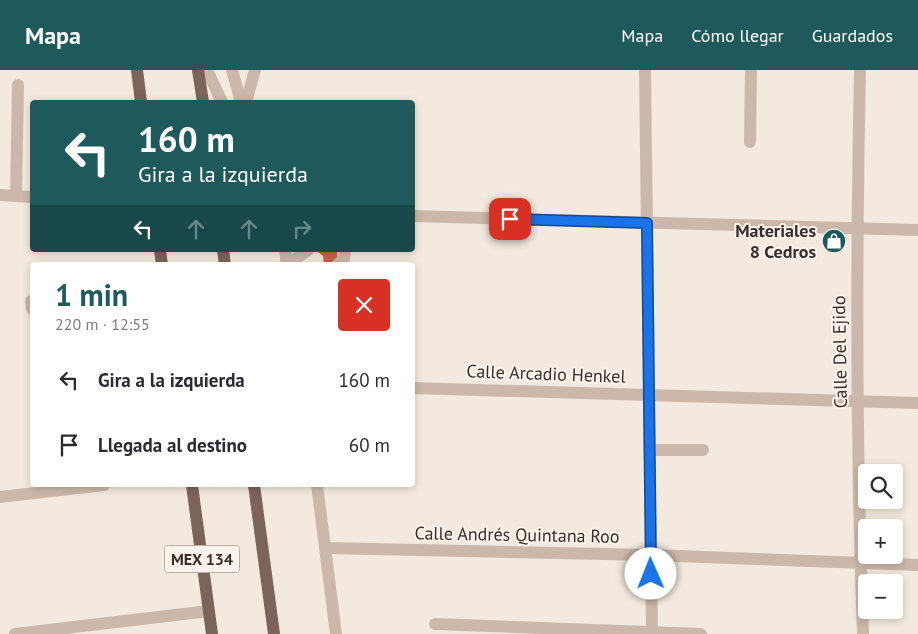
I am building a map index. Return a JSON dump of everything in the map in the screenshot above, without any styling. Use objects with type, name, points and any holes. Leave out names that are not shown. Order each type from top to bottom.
[{"type":"main road","points":[[137,70],[141,100]]},
{"type":"main road","points":[[198,70],[203,100]]},
{"type":"main road","name":"MEX 134","points":[[192,487],[212,634]]},
{"type":"main road","name":"MEX 134","points":[[254,487],[274,634]]},
{"type":"street","points":[[207,70],[221,100]]},
{"type":"street","points":[[232,70],[240,100]]},
{"type":"street","points":[[247,100],[255,70]]},
{"type":"street","points":[[645,70],[652,633]]},
{"type":"street","points":[[750,142],[751,70]]},
{"type":"street","name":"Calle Del Ejido","points":[[859,519],[856,229],[860,70]]},
{"type":"street","points":[[16,196],[18,85]]},
{"type":"street","points":[[0,195],[30,197]]},
{"type":"street","points":[[415,216],[918,230]]},
{"type":"street","points":[[291,262],[305,252]]},
{"type":"street","name":"Calle Arcadio Henkel","points":[[415,388],[858,400],[918,404]]},
{"type":"street","points":[[650,450],[703,450]]},
{"type":"street","points":[[0,498],[71,487]]},
{"type":"street","points":[[317,487],[336,634]]},
{"type":"street","name":"Calle Andrés Quintana Roo","points":[[326,548],[651,555],[858,562]]},
{"type":"street","name":"Calle Andrés Quintana Roo","points":[[903,563],[918,564]]},
{"type":"street","name":"Calle Del Ejido","points":[[860,564],[863,634]]},
{"type":"street","points":[[15,634],[209,610]]},
{"type":"street","points":[[436,624],[701,634]]},
{"type":"building","points":[[318,252],[337,252],[338,262],[324,262],[323,256]]},
{"type":"place","name":"Materiales 8 Cedros","points":[[834,241]]},
{"type":"route","points":[[510,219],[647,223],[651,574]]}]
